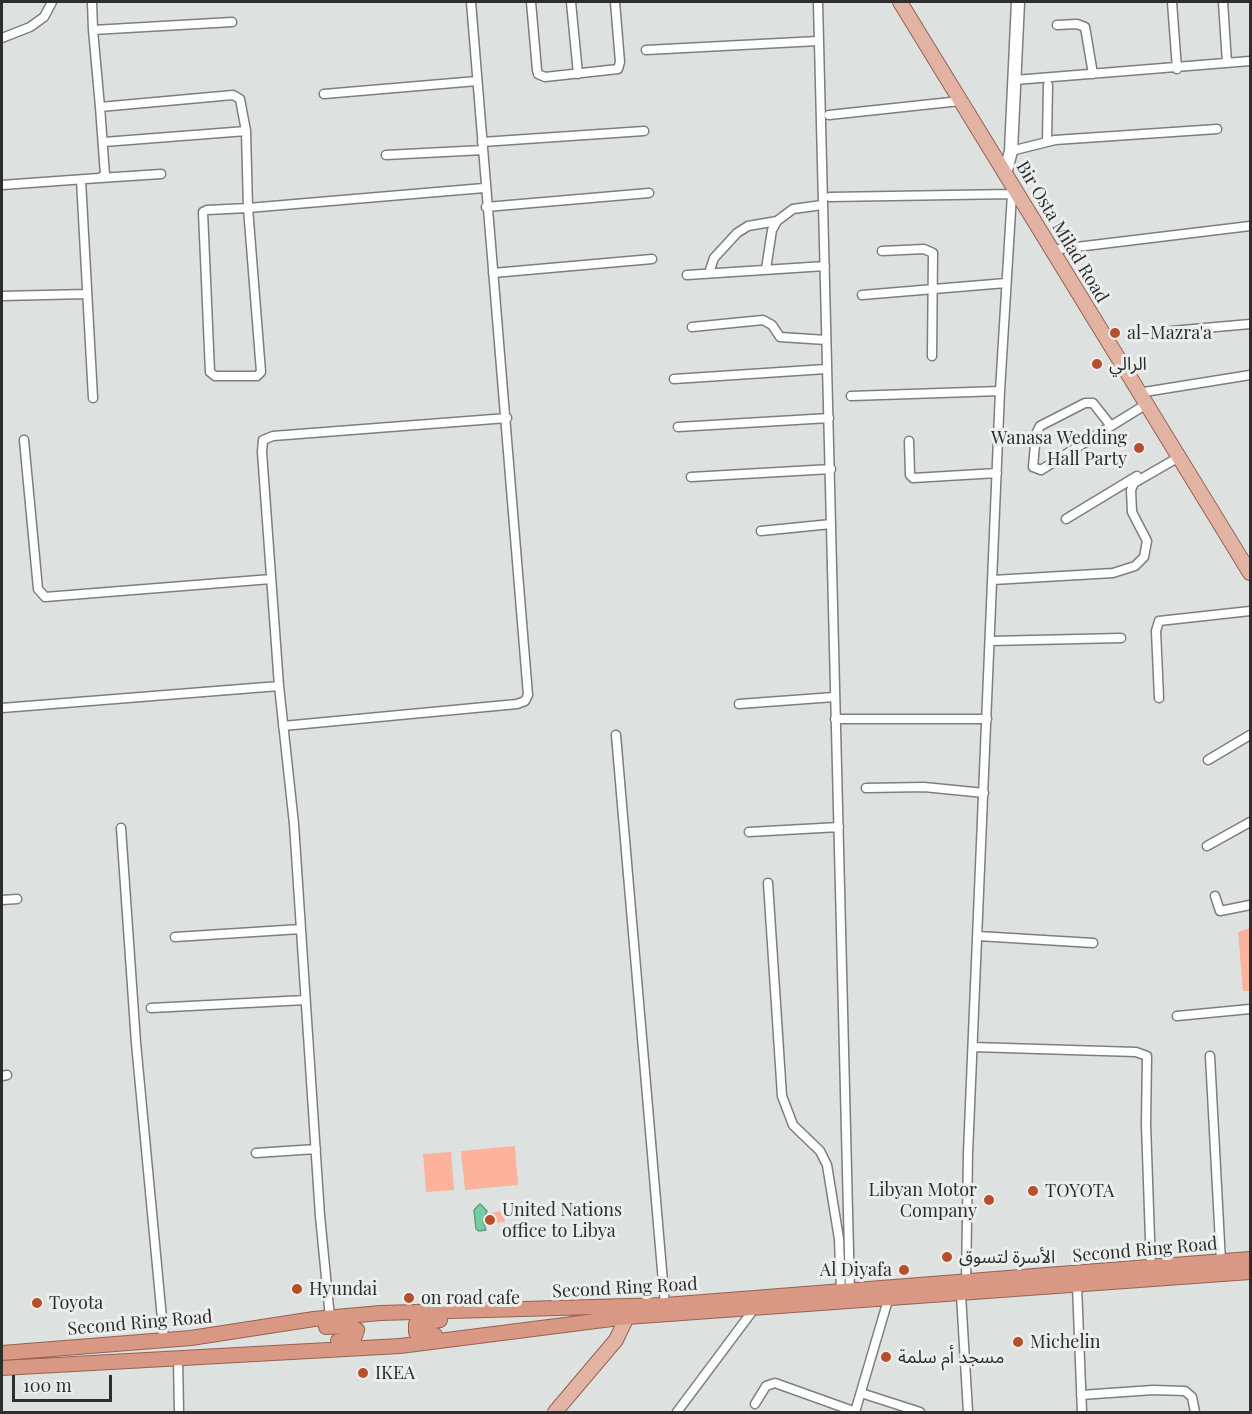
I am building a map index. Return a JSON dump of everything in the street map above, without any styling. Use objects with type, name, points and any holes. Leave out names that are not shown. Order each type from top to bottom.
[{"type":"highway","name":"Second Ring Road","points":[[2,1368],[399,1346],[627,1317],[888,1300],[964,1289],[1251,1259]]},
{"type":"highway","name":"Second Ring Road","points":[[2,1353],[191,1338],[330,1318],[413,1312],[537,1311],[664,1305],[845,1292],[1077,1286],[1251,1272]]},
{"type":"highway","points":[[491,1333],[424,1335],[419,1334],[415,1328],[420,1322],[425,1321],[537,1311]]},
{"type":"highway","points":[[191,1338],[308,1327],[351,1326],[357,1330],[354,1339],[261,1353]]},
{"type":"main road","name":"Bir Osta Milad Road","points":[[900,2],[1142,399],[1248,565]]},
{"type":"main road","points":[[1005,174],[1011,152],[1018,2]]},
{"type":"main road","points":[[555,1413],[616,1340],[627,1317]]},
{"type":"street","points":[[2,38],[44,17],[52,2]]},
{"type":"street","points":[[92,2],[106,170],[99,178]]},
{"type":"street","points":[[283,726],[517,704],[525,701],[528,693],[507,418],[484,188],[471,2]]},
{"type":"street","points":[[531,2],[538,74],[544,77],[615,70],[620,66],[615,2]]},
{"type":"street","points":[[571,2],[578,74]]},
{"type":"street","points":[[818,2],[839,827],[845,1292]]},
{"type":"street","points":[[1172,2],[1177,69]]},
{"type":"street","points":[[1223,2],[1227,63]]},
{"type":"street","points":[[93,30],[232,22]]},
{"type":"street","points":[[1057,25],[1077,24],[1085,27],[1093,74]]},
{"type":"street","points":[[646,50],[818,41]]},
{"type":"street","points":[[1016,80],[1177,69],[1251,61]]},
{"type":"street","points":[[324,94],[477,81]]},
{"type":"street","points":[[1047,141],[1048,85]]},
{"type":"street","points":[[100,107],[233,96],[243,104],[248,208],[261,372],[256,376],[214,376],[210,372],[202,215],[207,210],[248,208],[484,188]]},
{"type":"street","points":[[829,115],[960,101]]},
{"type":"street","points":[[1011,152],[1047,141],[1217,129]]},
{"type":"street","points":[[386,155],[644,130]]},
{"type":"street","points":[[104,142],[246,131]]},
{"type":"street","points":[[2,186],[161,174]]},
{"type":"street","points":[[81,180],[93,398]]},
{"type":"street","points":[[830,197],[1014,191],[1000,391],[973,1047],[964,1289],[968,1413]]},
{"type":"street","points":[[486,207],[649,193]]},
{"type":"street","points":[[709,273],[714,258],[737,233],[748,226],[777,221],[794,209],[822,205]]},
{"type":"street","points":[[766,269],[772,230],[777,221]]},
{"type":"street","points":[[1052,250],[1251,226]]},
{"type":"street","points":[[882,251],[932,250],[932,356]]},
{"type":"street","points":[[492,273],[652,259]]},
{"type":"street","points":[[687,275],[825,266]]},
{"type":"street","points":[[862,295],[1006,283]]},
{"type":"street","points":[[2,296],[87,294]]},
{"type":"street","points":[[692,327],[763,320],[772,325],[780,337],[826,340]]},
{"type":"street","points":[[1171,331],[1251,324]]},
{"type":"street","points":[[674,379],[826,369]]},
{"type":"street","points":[[1111,426],[1093,403],[1086,403],[1040,426],[1036,434],[1033,468],[1041,470],[1111,426],[1142,399],[1251,375]]},
{"type":"street","points":[[850,396],[1000,391]]},
{"type":"street","points":[[330,1318],[261,445],[267,437],[507,418]]},
{"type":"street","points":[[678,427],[829,418]]},
{"type":"street","points":[[24,440],[38,589],[45,597],[271,579]]},
{"type":"street","points":[[909,441],[910,475],[913,478],[997,473]]},
{"type":"street","points":[[993,580],[1113,573],[1135,566],[1144,557],[1147,541],[1132,512],[1131,490],[1134,483],[1179,457]]},
{"type":"street","points":[[1066,519],[1149,469],[1162,466]]},
{"type":"street","points":[[691,477],[831,469]]},
{"type":"street","points":[[761,531],[831,524]]},
{"type":"street","points":[[1159,698],[1156,631],[1159,621],[1251,611]]},
{"type":"street","points":[[990,641],[1121,638]]},
{"type":"street","points":[[2,708],[279,686]]},
{"type":"street","points":[[739,704],[834,697]]},
{"type":"street","points":[[835,719],[987,719]]},
{"type":"street","points":[[616,735],[664,1305]]},
{"type":"street","points":[[1208,760],[1251,735]]},
{"type":"street","points":[[866,788],[924,787],[984,793]]},
{"type":"street","points":[[1207,846],[1251,822]]},
{"type":"street","points":[[749,832],[839,827]]},
{"type":"street","points":[[121,828],[136,1043],[164,1340]]},
{"type":"street","points":[[768,883],[782,1096],[793,1125],[820,1151],[827,1165],[845,1292]]},
{"type":"street","points":[[1215,896],[1220,911],[1251,905]]},
{"type":"street","points":[[2,900],[17,899]]},
{"type":"street","points":[[175,937],[301,929]]},
{"type":"street","points":[[978,936],[1093,943]]},
{"type":"street","points":[[151,1008],[305,1000]]},
{"type":"street","points":[[1177,1016],[1251,1009]]},
{"type":"street","points":[[973,1047],[1136,1052],[1147,1056],[1146,1124],[1151,1268]]},
{"type":"street","points":[[1210,1056],[1221,1262]]},
{"type":"street","points":[[256,1153],[316,1149]]},
{"type":"street","points":[[1077,1286],[1082,1413]]},
{"type":"street","points":[[755,1404],[766,1386],[775,1383],[856,1412],[888,1300]]},
{"type":"street","points":[[677,1413],[754,1309]]},
{"type":"street","points":[[178,1358],[179,1413]]},
{"type":"street","points":[[1081,1395],[1153,1389],[1185,1391],[1192,1397],[1195,1413]]},
{"type":"street","points":[[861,1393],[920,1413]]},
{"type":"shaded area","points":[[1250,928],[1250,991],[1243,991],[1238,932]]},
{"type":"shaded area","points":[[515,1146],[518,1185],[465,1190],[461,1151]]},
{"type":"shaded area","points":[[451,1152],[454,1190],[426,1192],[423,1154]]},
{"type":"shaded area","points":[[480,1204],[487,1211],[483,1221],[486,1230],[479,1231],[476,1229],[474,1210]]},
{"type":"shaded area","points":[[504,1211],[505,1222],[490,1223],[489,1213]]},
{"type":"place","name":"al-Mazra'a","points":[[1115,333]]},
{"type":"place","name":"الرالي","points":[[1097,364]]},
{"type":"place","name":"Wanasa Wedding Hall Party","points":[[1139,448]]},
{"type":"place","name":"TOYOTA","points":[[1033,1191]]},
{"type":"place","name":"Libyan Motor Company","points":[[989,1200]]},
{"type":"place","name":"United Nations office to Libya","points":[[490,1220]]},
{"type":"place","name":"الأسرة لتسوق","points":[[947,1257]]},
{"type":"place","name":"Al Diyafa","points":[[904,1270]]},
{"type":"place","name":"Hyundai","points":[[297,1289]]},
{"type":"place","name":"on road cafe","points":[[409,1298]]},
{"type":"place","name":"Toyota","points":[[37,1303]]},
{"type":"place","name":"Michelin","points":[[1018,1342]]},
{"type":"place","name":"مسجد أم سلمة","points":[[886,1357]]},
{"type":"place","name":"IKEA","points":[[363,1373]]}]
